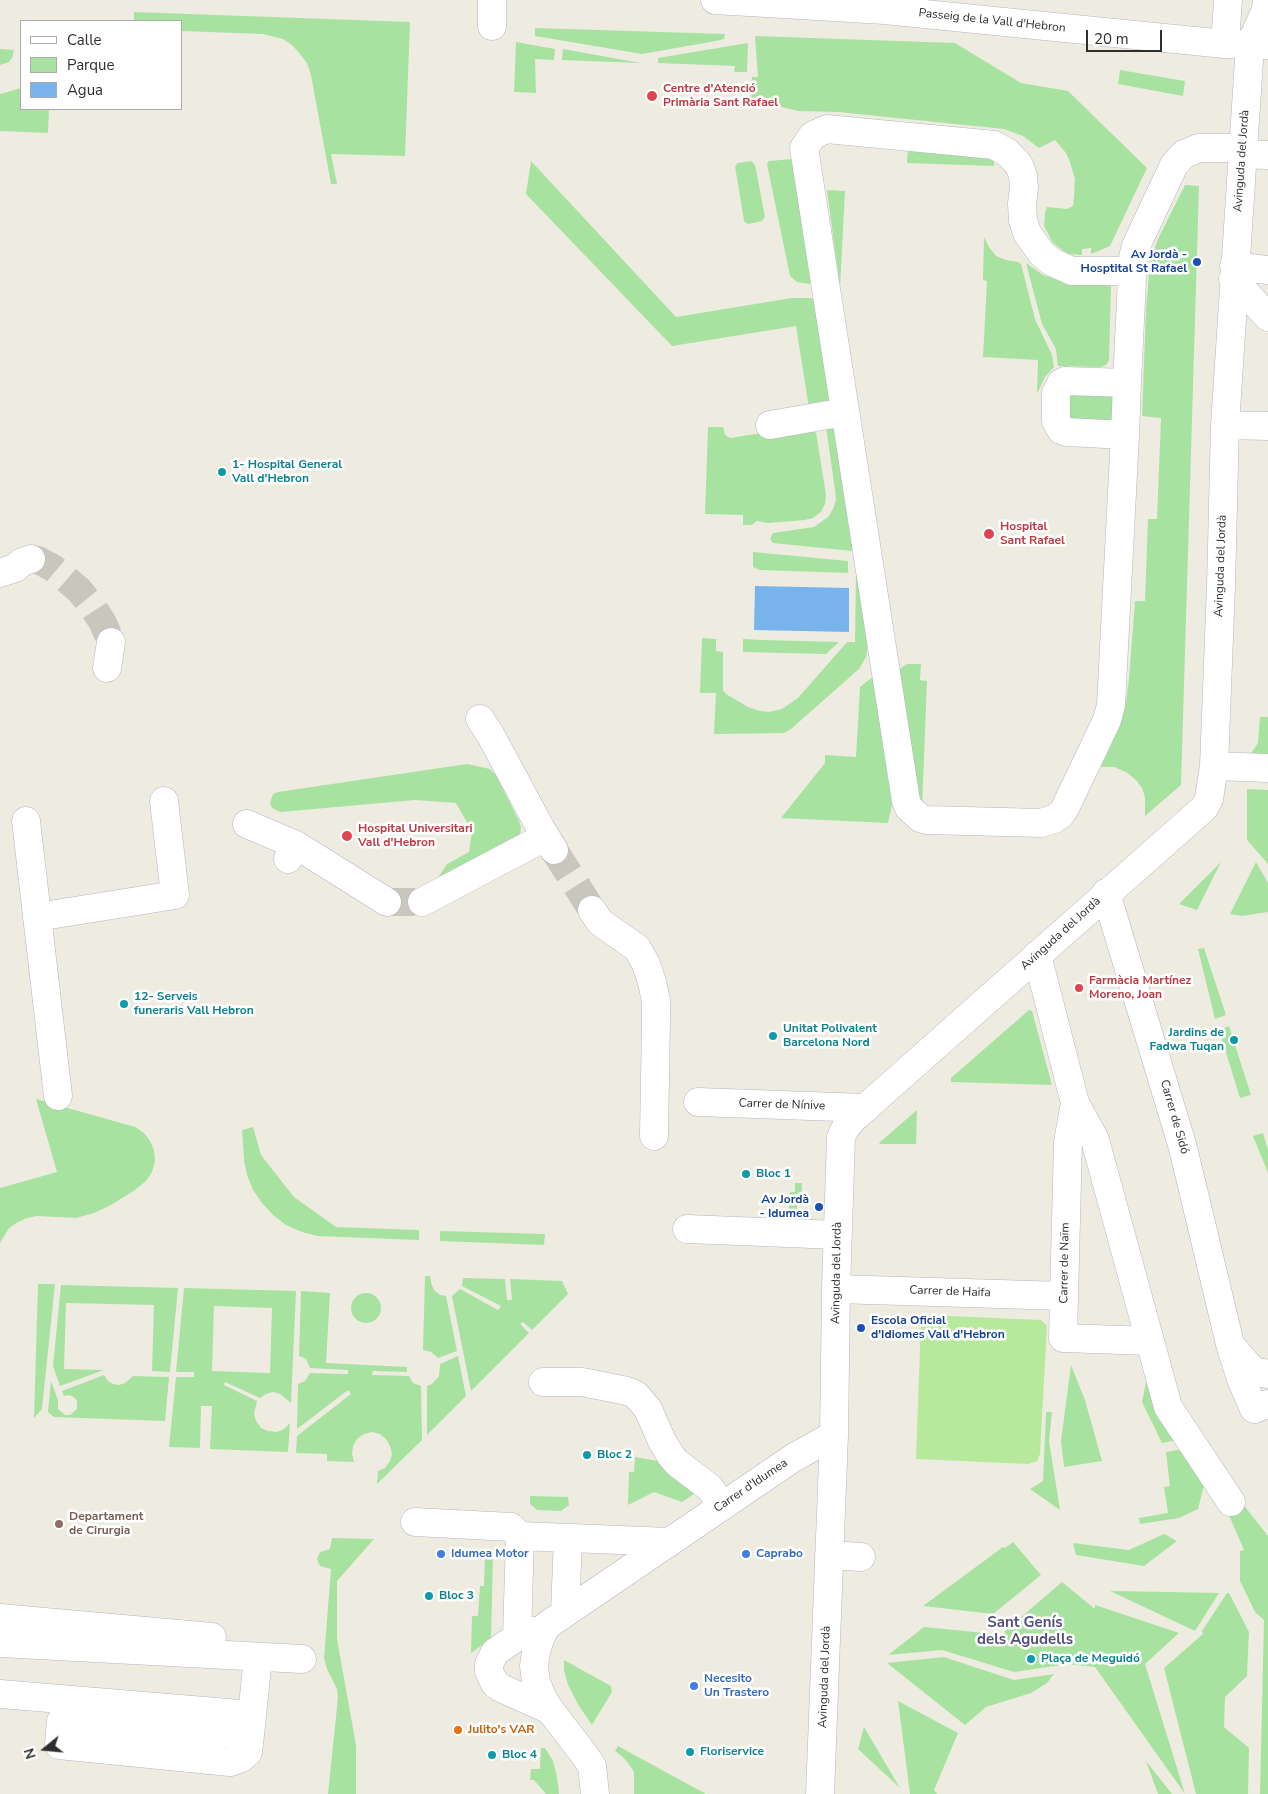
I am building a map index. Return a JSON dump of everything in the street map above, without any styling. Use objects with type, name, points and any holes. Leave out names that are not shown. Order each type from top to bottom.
[{"type":"street","name":"Passeig de la Vall d'Hebron","points":[[715,0],[885,10],[1248,45]]},
{"type":"street","name":"Avinguda del Jordà","points":[[820,1794],[834,1435],[837,1235],[842,1137],[846,1127],[866,1108],[1204,808],[1211,790],[1214,766],[1221,586],[1225,425],[1234,273],[1252,152],[1248,45],[1228,0]]},
{"type":"street","points":[[1248,45],[1266,10],[1267,0]]},
{"type":"street","points":[[1132,271],[1072,271],[1057,265],[1042,254],[1027,233],[1023,220],[1023,176],[1014,158],[994,145],[827,129],[813,135],[804,148],[906,801],[914,814],[927,820],[1041,823],[1054,819],[1065,808],[1107,720],[1111,705],[1132,271],[1136,246],[1178,159],[1191,150],[1199,148],[1252,152]]},
{"type":"street","points":[[1234,273],[1268,270]]},
{"type":"street","points":[[1234,273],[1268,317]]},
{"type":"street","points":[[1125,435],[1067,432],[1062,430],[1056,420],[1056,393],[1061,383],[1065,381],[1127,383]]},
{"type":"street","points":[[770,425],[845,412]]},
{"type":"street","points":[[1225,425],[1268,426]]},
{"type":"street","points":[[0,572],[15,568],[22,562],[31,559]]},
{"type":"street","points":[[422,902],[549,843],[480,719]]},
{"type":"street","points":[[1214,766],[1268,768]]},
{"type":"street","points":[[37,917],[175,895],[164,801]]},
{"type":"street","points":[[26,821],[58,1096]]},
{"type":"street","points":[[248,824],[292,852],[387,902]]},
{"type":"street","name":"Carrer de Sidó","points":[[1106,894],[1183,1148],[1230,1344],[1241,1379],[1254,1408],[1268,1404]]},
{"type":"street","points":[[592,910],[600,922],[636,948],[646,964],[652,982],[656,1001],[654,1136]]},
{"type":"street","name":"Carrer de Naïm","points":[[1037,955],[1075,1103],[1095,1140],[1168,1407],[1231,1502]]},
{"type":"street","name":"Carrer de Nínive","points":[[698,1102],[866,1108]]},
{"type":"street","name":"Carrer de Naïm","points":[[1075,1103],[1068,1142],[1063,1338],[1150,1341]]},
{"type":"street","points":[[687,1229],[837,1235]]},
{"type":"street","name":"Carrer de Haifa","points":[[836,1289],[1064,1296]]},
{"type":"street","name":"Carrer de Sidó","points":[[1230,1344],[1253,1371],[1268,1374]]},
{"type":"street","points":[[543,1382],[582,1382],[627,1391],[636,1395],[648,1409],[671,1456],[677,1463],[710,1488],[722,1506]]},
{"type":"street","name":"Carrer d'Idumea","points":[[550,1710],[495,1684],[491,1678],[489,1664],[495,1652],[517,1637],[556,1619],[793,1458],[834,1435]]},
{"type":"street","points":[[416,1522],[511,1527],[520,1536],[670,1542]]},
{"type":"street","points":[[517,1637],[520,1536]]},
{"type":"street","name":"Carrer d'Idumea","points":[[568,1538],[556,1619],[540,1639],[534,1666],[536,1682],[550,1710],[592,1766],[594,1794]]},
{"type":"street","points":[[829,1555],[861,1557]]},
{"type":"street","points":[[0,1618],[239,1639],[248,1657],[251,1725],[248,1752],[241,1758],[230,1762],[59,1745],[61,1721],[251,1725]]},
{"type":"street","points":[[0,1643],[302,1659]]},
{"type":"street","points":[[0,1694],[251,1725]]},
{"type":"green space","points":[[134,12],[410,22],[405,156],[331,154],[337,184],[331,184],[311,75],[307,63],[292,45],[283,39],[263,34],[182,31],[182,20],[134,20]]},
{"type":"green space","points":[[535,28],[725,34],[724,39],[716,41],[642,54],[535,36]]},
{"type":"green space","points":[[755,36],[955,43],[1021,83],[1068,91],[1147,168],[1110,246],[1091,254],[1091,248],[1082,249],[1082,255],[1068,254],[1053,243],[1044,226],[1047,207],[1067,209],[1073,206],[1075,179],[1066,153],[1055,140],[1039,148],[1023,136],[1004,129],[838,112],[798,111],[774,105],[751,105],[752,77],[758,77]]},
{"type":"green space","points":[[516,42],[555,49],[554,60],[535,59],[536,93],[514,92]]},
{"type":"green space","points":[[748,43],[747,72],[734,72],[735,66],[658,63],[658,58]]},
{"type":"green space","points":[[0,49],[14,50],[9,62],[0,65]]},
{"type":"green space","points":[[563,49],[641,63],[562,60]]},
{"type":"green space","points":[[1120,70],[1185,81],[1183,96],[1118,84]]},
{"type":"green space","points":[[20,88],[20,110],[49,110],[48,133],[0,131],[0,94]]},
{"type":"green space","points":[[908,148],[994,160],[994,166],[907,163]]},
{"type":"green space","points":[[795,160],[814,281],[809,284],[797,282],[790,276],[767,164],[769,161]]},
{"type":"green space","points":[[531,161],[676,317],[792,298],[811,298],[816,301],[833,400],[809,408],[796,326],[672,346],[526,194]]},
{"type":"green space","points":[[751,161],[755,165],[765,217],[762,221],[748,224],[744,221],[735,166],[738,163]]},
{"type":"green space","points":[[1185,185],[1199,186],[1181,785],[1145,816],[1145,797],[1142,788],[1136,780],[1126,772],[1114,767],[1101,767],[1121,722],[1126,702],[1135,601],[1145,601],[1148,519],[1157,519],[1161,418],[1142,416],[1150,260],[1158,239]]},
{"type":"green space","points":[[827,190],[845,191],[840,288]]},
{"type":"green space","points":[[984,237],[996,256],[1021,264],[1035,319],[1052,355],[1054,367],[1045,377],[1037,394],[1038,360],[983,357],[987,281],[983,280]]},
{"type":"green space","points":[[1026,263],[1043,275],[1063,282],[1111,286],[1109,360],[1106,365],[1101,367],[1058,366],[1056,349],[1042,324]]},
{"type":"green space","points":[[1062,393],[1113,393],[1112,419],[1109,421],[1068,421]]},
{"type":"green space","points":[[834,423],[854,549],[852,551],[773,543],[770,539],[773,533],[814,527],[828,517],[833,509],[836,500],[826,427]]},
{"type":"green space","points":[[807,426],[814,428],[816,432],[826,495],[825,504],[821,512],[813,518],[805,520],[768,523],[757,521],[752,525],[743,525],[743,515],[705,514],[708,427],[723,427],[725,435],[730,438]]},
{"type":"green space","points":[[753,552],[848,561],[848,573],[760,570],[753,567]]},
{"type":"green space","points":[[856,573],[869,640],[866,657],[859,669],[791,729],[784,733],[714,734],[716,693],[700,693],[702,638],[716,639],[716,651],[723,652],[723,690],[726,694],[748,707],[760,711],[769,712],[782,709],[798,698],[847,642],[855,642]]},
{"type":"green space","points":[[743,639],[839,642],[826,654],[743,652]]},
{"type":"green space","points":[[907,664],[921,664],[920,680],[927,681],[922,808],[917,807],[898,670]]},
{"type":"green space","points":[[875,675],[892,805],[888,823],[781,818],[825,763],[825,755],[856,757],[860,687]]},
{"type":"green space","points":[[1260,717],[1268,717],[1268,759],[1250,755],[1258,743]]},
{"type":"green space","points":[[467,764],[490,769],[496,775],[521,826],[520,836],[436,881],[447,864],[469,852],[472,831],[456,803],[415,800],[280,812],[272,808],[270,803],[273,794],[278,792]]},
{"type":"green space","points":[[1247,789],[1268,790],[1268,864],[1247,840]]},
{"type":"green space","points":[[1221,862],[1197,910],[1179,904]]},
{"type":"green space","points":[[1256,862],[1268,883],[1268,912],[1242,916],[1230,914]]},
{"type":"green space","points":[[1204,948],[1226,1015],[1215,1019],[1198,949]]},
{"type":"green space","points":[[1029,1010],[1032,1011],[1052,1085],[951,1082],[951,1078]]},
{"type":"green space","points":[[1229,1026],[1251,1095],[1240,1098],[1219,1030]]},
{"type":"green space","points":[[36,1099],[135,1127],[144,1133],[150,1141],[154,1150],[155,1161],[152,1172],[146,1181],[111,1205],[94,1213],[76,1218],[37,1216],[27,1218],[9,1228],[0,1243],[0,1188],[57,1172]]},
{"type":"green space","points":[[917,1110],[916,1144],[879,1143]]},
{"type":"green space","points":[[253,1127],[261,1155],[294,1197],[336,1227],[419,1230],[419,1240],[317,1236],[286,1225],[262,1203],[253,1190],[247,1175],[242,1130]]},
{"type":"green space","points":[[1263,1133],[1268,1150],[1268,1173],[1253,1136]]},
{"type":"green space","points":[[795,1183],[802,1183],[801,1205],[797,1205],[796,1228],[788,1228],[790,1192],[795,1192]]},
{"type":"green space","points":[[440,1231],[545,1234],[544,1245],[440,1241]]},
{"type":"green space","points":[[425,1276],[430,1276],[435,1291],[440,1295],[446,1296],[457,1351],[438,1358],[431,1352],[423,1350]]},
{"type":"green space","points":[[463,1278],[505,1279],[507,1300],[512,1300],[510,1279],[562,1281],[568,1294],[532,1330],[523,1322],[520,1324],[529,1333],[471,1391],[452,1296],[460,1289],[498,1310],[501,1306],[462,1286]]},
{"type":"green space","points":[[38,1284],[55,1284],[42,1409],[34,1418]]},
{"type":"green space","points":[[61,1285],[178,1288],[170,1372],[152,1371],[154,1305],[66,1303],[64,1369],[104,1370],[60,1386],[53,1366]]},
{"type":"green space","points":[[184,1288],[296,1291],[291,1403],[280,1394],[273,1392],[260,1398],[225,1382],[224,1385],[257,1401],[254,1414],[261,1428],[277,1432],[284,1429],[290,1423],[288,1452],[210,1449],[212,1406],[201,1406],[200,1448],[169,1447],[176,1377],[194,1377],[194,1372],[176,1372]],"holes":[[[214,1306],[272,1308],[270,1373],[212,1371]]]},
{"type":"green space","points":[[301,1291],[330,1293],[326,1363],[407,1367],[407,1372],[373,1371],[372,1375],[409,1376],[413,1383],[421,1386],[422,1440],[377,1484],[378,1471],[385,1468],[392,1454],[386,1439],[380,1434],[372,1432],[364,1434],[357,1439],[353,1446],[354,1462],[327,1461],[327,1454],[296,1453],[297,1436],[351,1394],[348,1390],[297,1429],[298,1384],[305,1381],[310,1373],[348,1374],[348,1370],[310,1368],[306,1359],[299,1356]]},
{"type":"green space","points":[[366,1293],[376,1298],[381,1308],[376,1318],[366,1323],[356,1318],[351,1308],[356,1298]]},
{"type":"green space","points":[[927,1315],[1041,1320],[1047,1326],[1040,1454],[1037,1461],[1028,1464],[916,1459],[921,1320]]},
{"type":"green space","points":[[458,1356],[466,1396],[427,1435],[427,1386],[432,1384],[439,1376],[440,1364]]},
{"type":"green space","points":[[1071,1365],[1085,1400],[1102,1461],[1064,1467],[1061,1441]]},
{"type":"green space","points":[[1148,1372],[1177,1440],[1162,1443],[1142,1402]]},
{"type":"green space","points":[[104,1375],[108,1381],[119,1385],[125,1383],[133,1376],[169,1377],[165,1421],[54,1417],[48,1412],[51,1381],[58,1400],[58,1409],[65,1415],[70,1415],[77,1409],[77,1401],[69,1395],[64,1396],[62,1391]]},
{"type":"green space","points":[[1046,1412],[1052,1412],[1049,1441],[1060,1510],[1030,1489],[1043,1481]]},
{"type":"green space","points":[[1183,1449],[1204,1485],[1198,1509],[1179,1518],[1140,1524],[1139,1518],[1168,1513],[1164,1487],[1170,1486],[1166,1452]]},
{"type":"green space","points":[[635,1457],[663,1462],[700,1490],[682,1502],[654,1492],[628,1505],[629,1472],[634,1472]]},
{"type":"green space","points":[[530,1496],[568,1497],[569,1505],[561,1511],[537,1510],[530,1504]]},
{"type":"green space","points":[[1242,1503],[1268,1536],[1268,1794],[1260,1794],[1264,1620],[1255,1612],[1240,1581],[1240,1551],[1244,1550],[1228,1513]]},
{"type":"green space","points":[[1164,1534],[1177,1541],[1144,1566],[1076,1555],[1073,1543],[1129,1550]]},
{"type":"green space","points":[[332,1538],[374,1539],[337,1581],[337,1639],[356,1745],[356,1794],[328,1794],[338,1697],[337,1689],[324,1658],[331,1569],[320,1566],[317,1559],[320,1552],[330,1549]]},
{"type":"green space","points":[[1013,1542],[1041,1575],[993,1614],[923,1606],[1003,1547],[1005,1548]]},
{"type":"green space","points":[[485,1554],[493,1554],[491,1639],[471,1653],[472,1616],[478,1616],[480,1586],[484,1586]]},
{"type":"green space","points":[[1062,1582],[1095,1609],[1095,1605],[1179,1633],[1145,1664],[1185,1794],[1095,1667],[1068,1664],[1014,1672],[942,1650],[888,1655],[924,1627],[1005,1635],[1005,1631]]},
{"type":"green space","points":[[1110,1591],[1169,1592],[1219,1593],[1195,1631]]},
{"type":"green space","points":[[1227,1593],[1229,1593],[1249,1632],[1247,1676],[1225,1697],[1224,1727],[1249,1748],[1248,1794],[1196,1794],[1164,1668],[1203,1634],[1202,1631]]},
{"type":"green space","points":[[944,1657],[1014,1680],[1054,1674],[1047,1683],[1031,1693],[986,1707],[965,1725],[887,1663]]},
{"type":"green space","points":[[564,1660],[611,1686],[612,1692],[592,1725],[568,1685],[564,1670]]},
{"type":"green space","points":[[898,1701],[958,1733],[934,1790],[937,1794],[910,1794]]},
{"type":"green space","points":[[864,1727],[900,1788],[858,1749]]},
{"type":"green space","points":[[618,1746],[706,1794],[634,1794],[633,1770],[624,1758],[615,1751]]},
{"type":"green space","points":[[541,1748],[545,1748],[553,1761],[559,1794],[546,1794],[534,1780],[530,1780],[531,1769],[540,1769]]},
{"type":"green space","points":[[1146,1761],[1172,1794],[1158,1794]]},
{"type":"water","points":[[755,586],[849,588],[849,632],[754,630]]},
{"type":"tunnel","points":[[31,559],[38,560],[53,568],[79,590],[103,623],[111,642]]},
{"type":"tunnel","points":[[554,850],[592,910]]},
{"type":"tunnel","points":[[387,902],[422,902]]},
{"type":"place","name":"Centre d'Atenció Primària Sant Rafael","points":[[652,96]]},
{"type":"place","name":"Av Jordà - Hosptital St Rafael","points":[[1197,262]]},
{"type":"place","name":"1- Hospital General Vall d'Hebron","points":[[222,472]]},
{"type":"place","name":"Hospital Sant Rafael","points":[[989,534]]},
{"type":"place","name":"Hospital Universitari Vall d'Hebron","points":[[347,836]]},
{"type":"place","name":"Farmàcia Martínez Moreno, Joan","points":[[1079,988]]},
{"type":"place","name":"12- Serveis funeraris Vall Hebron","points":[[124,1004]]},
{"type":"place","name":"Unitat Polivalent Barcelona Nord","points":[[773,1036]]},
{"type":"place","name":"Jardins de Fadwa Tuqan","points":[[1234,1040]]},
{"type":"place","name":"Bloc 1","points":[[746,1174]]},
{"type":"place","name":"Av Jordà - Idumea","points":[[819,1207]]},
{"type":"place","name":"Escola Oficial d'Idiomes Vall d'Hebron","points":[[861,1328]]},
{"type":"place","name":"Bloc 2","points":[[587,1455]]},
{"type":"place","name":"Departament de Cirurgia","points":[[59,1524]]},
{"type":"place","name":"Idumea Motor","points":[[441,1554]]},
{"type":"place","name":"Caprabo","points":[[746,1554]]},
{"type":"place","name":"Bloc 3","points":[[429,1596]]},
{"type":"place","name":"Plaça de Meguidó","points":[[1031,1659]]},
{"type":"place","name":"Necesito Un Trastero","points":[[694,1686]]},
{"type":"place","name":"Julito's VAR","points":[[458,1730]]},
{"type":"place","name":"Floriservice","points":[[690,1752]]},
{"type":"place","name":"Bloc 4","points":[[492,1755]]},
{"type":"district","name":"Sant Genís dels Agudells","points":[[1025,1632]]}]
